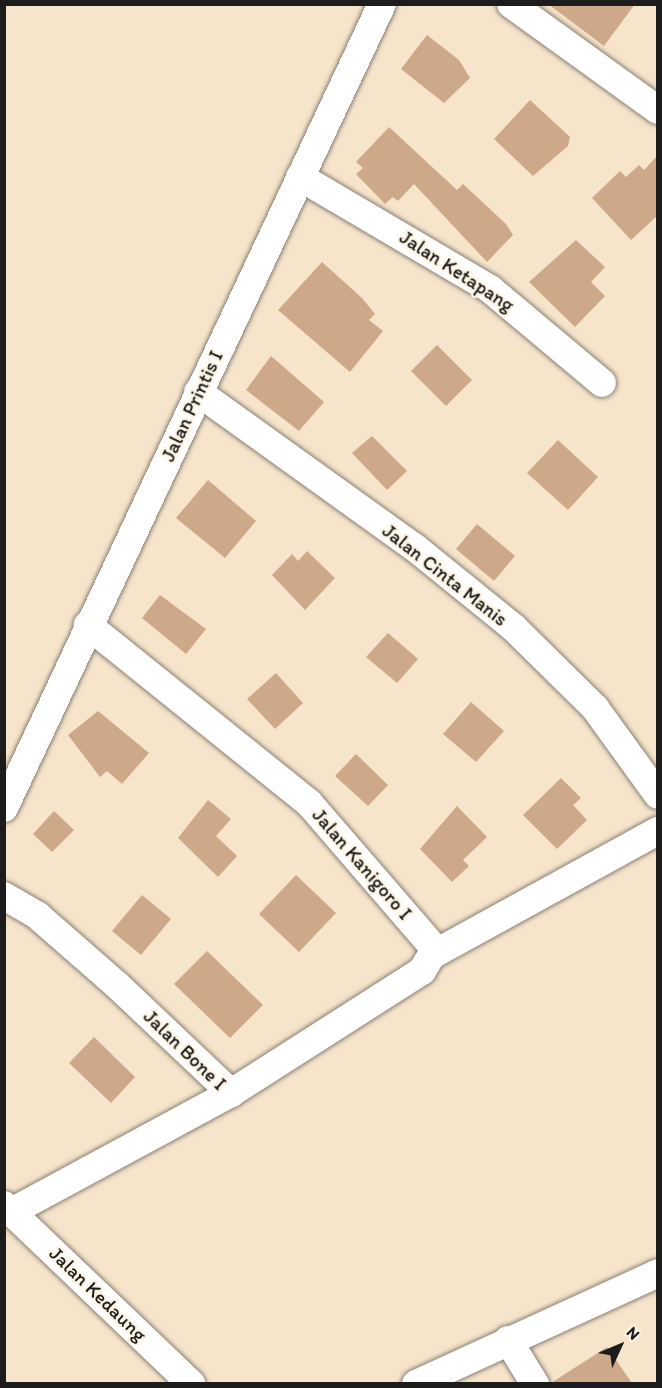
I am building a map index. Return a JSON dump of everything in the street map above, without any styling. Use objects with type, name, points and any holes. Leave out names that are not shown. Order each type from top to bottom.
[{"type":"street","name":"Jalan Printis I","points":[[4,808],[88,625],[382,4]]},
{"type":"street","points":[[511,4],[657,110]]},
{"type":"street","name":"Jalan Ketapang","points":[[300,177],[490,289],[602,383]]},
{"type":"street","name":"Jalan Cinta Manis","points":[[198,392],[414,548],[514,628],[595,708],[657,795]]},
{"type":"street","name":"Jalan Kanigoro I","points":[[88,625],[309,803],[433,945],[432,955]]},
{"type":"street","points":[[231,1093],[422,971],[432,955],[657,831]]},
{"type":"street","name":"Jalan Bone I","points":[[4,896],[38,916],[118,986],[231,1093],[9,1208]]},
{"type":"street","name":"Jalan Kedaung","points":[[9,1208],[190,1383]]},
{"type":"street","points":[[416,1383],[657,1273]]},
{"type":"street","points":[[508,1340],[535,1383]]},
{"type":"building","points":[[548,4],[635,4],[604,46]]},
{"type":"building","points":[[427,35],[459,60],[470,78],[444,103],[401,69]]},
{"type":"building","points":[[530,100],[570,137],[568,146],[533,176],[494,139]]},
{"type":"building","points":[[389,127],[457,190],[463,184],[506,224],[513,235],[487,262],[414,184],[398,201],[393,197],[385,204],[356,174],[363,168],[356,162]]},
{"type":"building","points":[[657,156],[657,216],[631,240],[592,198],[620,171],[626,177],[639,165],[644,170]]},
{"type":"building","points":[[576,240],[605,267],[591,282],[605,296],[575,327],[529,282]]},
{"type":"building","points":[[322,262],[362,298],[375,314],[369,320],[383,331],[350,372],[278,310]]},
{"type":"building","points":[[437,345],[472,380],[446,406],[411,371]]},
{"type":"building","points":[[271,356],[324,402],[299,431],[246,390]]},
{"type":"building","points":[[372,436],[407,471],[387,490],[352,453]]},
{"type":"building","points":[[558,440],[598,477],[568,510],[527,473]]},
{"type":"building","points":[[208,480],[256,521],[225,558],[176,518]]},
{"type":"building","points":[[477,524],[515,556],[494,581],[456,549]]},
{"type":"building","points":[[307,551],[335,578],[305,610],[272,575],[292,554],[298,561]]},
{"type":"building","points":[[160,595],[206,629],[186,654],[142,618]]},
{"type":"building","points":[[388,633],[418,659],[397,683],[366,657]]},
{"type":"building","points":[[276,673],[303,703],[275,729],[247,699]]},
{"type":"building","points":[[471,702],[504,731],[476,762],[443,734]]},
{"type":"building","points":[[98,711],[149,753],[122,784],[107,771],[100,777],[68,735]]},
{"type":"building","points":[[356,754],[388,785],[368,806],[335,776]]},
{"type":"building","points":[[561,778],[581,798],[573,805],[587,820],[557,849],[523,815]]},
{"type":"building","points":[[208,800],[231,819],[216,836],[237,856],[218,877],[178,838]]},
{"type":"building","points":[[457,806],[487,837],[463,860],[469,866],[452,882],[420,849]]},
{"type":"building","points":[[54,811],[74,830],[52,852],[33,834]]},
{"type":"building","points":[[296,875],[336,913],[299,952],[259,914]]},
{"type":"building","points":[[142,895],[171,919],[141,955],[112,931]]},
{"type":"building","points":[[207,951],[263,1005],[230,1038],[174,984]]},
{"type":"building","points":[[94,1037],[135,1077],[111,1103],[69,1063]]},
{"type":"building","points":[[607,1347],[632,1383],[551,1383]]}]
